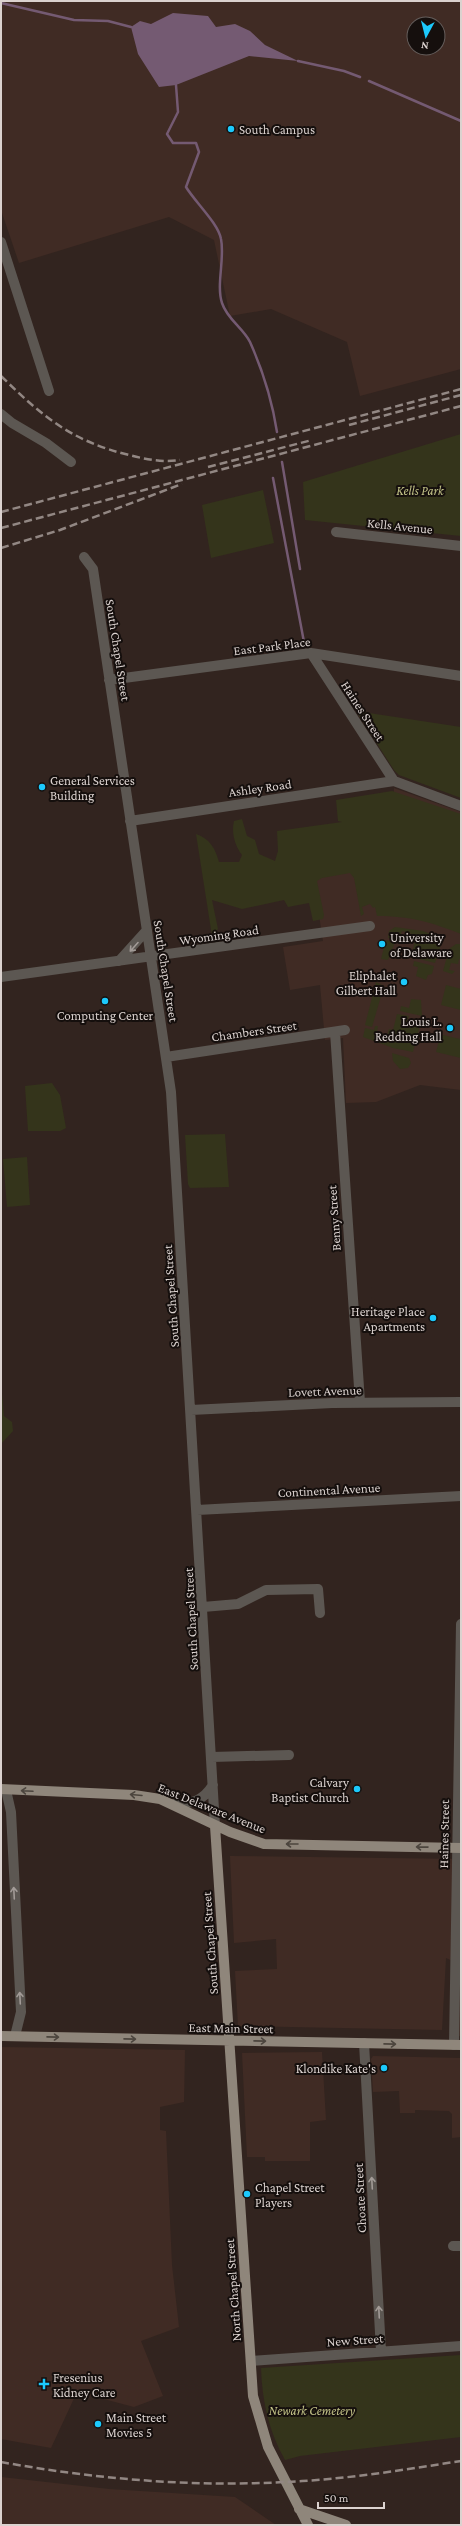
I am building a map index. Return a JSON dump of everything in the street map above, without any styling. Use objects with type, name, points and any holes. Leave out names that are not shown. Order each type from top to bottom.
[{"type":"main road","name":"East Delaware Avenue","points":[[4,1790],[134,1795],[160,1799],[173,1804],[215,1826],[264,1844],[459,1848]]},
{"type":"main road","name":"South Chapel Street","points":[[215,1826],[229,2040]]},
{"type":"main road","name":"East Main Street","points":[[1,2036],[457,2045]]},
{"type":"main road","name":"North Chapel Street","points":[[229,2040],[253,2396],[259,2422],[268,2448],[308,2525]]},
{"type":"main road","points":[[299,2509],[346,2525]]},
{"type":"street","points":[[1,242],[49,391]]},
{"type":"street","points":[[1,414],[12,423],[46,443],[71,462]]},
{"type":"street","name":"Kells Avenue","points":[[336,532],[461,546]]},
{"type":"street","name":"South Chapel Street","points":[[84,557],[92,569],[166,1057],[172,1114],[214,1785],[215,1826]]},
{"type":"street","name":"East Park Place","points":[[109,680],[311,653],[461,676]]},
{"type":"street","name":"Haines Street","points":[[311,653],[394,781]]},
{"type":"street","points":[[394,781],[461,806]]},
{"type":"street","name":"Ashley Road","points":[[130,821],[394,781]]},
{"type":"street","name":"Wyoming Road","points":[[1,978],[370,926]]},
{"type":"street","points":[[119,961],[147,930]]},
{"type":"street","name":"Chambers Street","points":[[166,1057],[345,1030]]},
{"type":"street","name":"Benny Street","points":[[335,1032],[360,1402]]},
{"type":"street","name":"Lovett Avenue","points":[[191,1410],[360,1402],[461,1402]]},
{"type":"street","name":"Continental Avenue","points":[[197,1510],[461,1496]]},
{"type":"street","points":[[203,1607],[238,1604],[266,1590],[318,1589],[320,1613]]},
{"type":"street","name":"Haines Street","points":[[457,2045],[461,1624]]},
{"type":"street","points":[[212,1757],[289,1755]]},
{"type":"street","points":[[173,1804],[192,1803],[199,1800],[214,1785]]},
{"type":"street","points":[[4,1790],[12,1812],[21,2012],[15,2036]]},
{"type":"street","name":"Choate Street","points":[[364,2043],[381,2351]]},
{"type":"street","name":"New Street","points":[[251,2360],[461,2346]]},
{"type":"shaded area","name":"South Campus","points":[[1,1],[461,1],[461,369],[360,396],[347,342],[271,309],[230,316],[214,240],[169,217],[19,263],[1,210]]},
{"type":"shaded area","points":[[173,13],[208,16],[216,27],[235,24],[250,31],[265,45],[298,61],[249,56],[176,85],[159,87],[138,54],[131,27],[140,21],[151,24]]},
{"type":"shaded area","name":"University of Delaware","points":[[394,788],[461,812],[461,1090],[420,1085],[376,1102],[346,1103],[343,1038],[325,1040],[320,985],[290,990],[283,947],[323,941],[313,876],[394,866]]},
{"type":"shaded area","points":[[230,1856],[461,1859],[461,2036],[459,2036],[459,1964],[446,1958],[442,2030],[238,2026],[235,1971],[277,1969],[276,1939],[234,1943]]},
{"type":"shaded area","points":[[1,2047],[185,2050],[184,2102],[160,2107],[160,2130],[166,2131],[172,2265],[179,2327],[141,2341],[163,2396],[134,2407],[77,2392],[51,2448],[1,2439]]},
{"type":"shaded area","points":[[322,2052],[326,2120],[310,2122],[310,2161],[265,2161],[265,2157],[247,2157],[242,2053]]},
{"type":"shaded area","points":[[373,2056],[461,2058],[461,2137],[452,2138],[452,2114],[449,2111],[415,2110],[415,2113],[400,2113],[399,2091],[373,2092],[371,2059]]},
{"type":"shaded area","points":[[1,2477],[109,2489],[235,2497],[276,2525],[6,2525],[1,2524]]},
{"type":"green space","name":"Kells Park","points":[[461,434],[461,536],[305,520],[303,482]]},
{"type":"green space","points":[[263,490],[274,543],[211,558],[202,505]]},
{"type":"green space","points":[[356,711],[461,727],[461,798],[399,775],[394,770]]},
{"type":"green space","points":[[392,791],[461,814],[461,934],[420,920],[377,916],[375,907],[373,908],[370,904],[362,907],[364,914],[361,916],[354,878],[350,873],[322,878],[317,881],[324,915],[323,919],[313,921],[309,903],[288,907],[284,900],[242,909],[212,900],[218,929],[212,936],[196,834],[208,841],[216,852],[219,862],[239,862],[242,855],[234,839],[233,825],[234,821],[242,819],[247,836],[255,840],[259,854],[275,861],[278,851],[277,831],[342,822],[338,821],[336,800]]},
{"type":"green space","points":[[395,927],[423,931],[439,937],[440,948],[435,963],[411,957],[415,940],[411,939],[412,934],[402,931],[400,936],[397,936],[396,939],[388,938],[389,931]]},
{"type":"green space","points":[[386,940],[395,942],[388,960],[381,959]]},
{"type":"green space","points":[[456,944],[461,944],[461,959],[459,959],[458,964],[451,963],[449,970],[455,971],[452,974],[443,971],[449,949]]},
{"type":"green space","points":[[414,961],[434,966],[432,974],[428,975],[426,980],[416,976],[418,967],[413,966]]},
{"type":"green space","points":[[376,982],[384,986],[372,1027],[365,1025]]},
{"type":"green space","points":[[446,985],[461,989],[461,1010],[441,1005]]},
{"type":"green space","points":[[411,999],[421,1000],[422,1016],[400,1011],[401,1006],[409,1008]]},
{"type":"green space","points":[[397,1014],[409,1016],[407,1022],[420,1026],[413,1052],[393,1048],[363,1037],[365,1028],[374,1030],[375,1026],[378,1026],[377,1032],[387,1035],[389,1029],[393,1030]]},
{"type":"green space","points":[[443,1035],[460,1039],[461,1058],[436,1052],[439,1041],[441,1041]]},
{"type":"green space","points":[[392,1053],[409,1058],[411,1063],[408,1068],[400,1069],[393,1061]]},
{"type":"green space","points":[[52,1083],[60,1095],[66,1128],[60,1131],[28,1131],[25,1086]]},
{"type":"green space","points":[[225,1134],[229,1187],[190,1188],[188,1184],[185,1135]]},
{"type":"green space","points":[[27,1157],[30,1205],[7,1207],[3,1159]]},
{"type":"green space","points":[[1,1382],[4,1416],[12,1422],[13,1431],[1,1444]]},
{"type":"green space","name":"Newark Cemetery","points":[[461,2355],[461,2437],[300,2456],[285,2460],[279,2449],[267,2416],[261,2368]]},
{"type":"waterway","points":[[1,3],[74,20],[108,21],[131,27]]},
{"type":"waterway","points":[[298,61],[344,71],[360,77]]},
{"type":"waterway","points":[[369,81],[461,121]]},
{"type":"waterway","points":[[176,85],[178,112],[167,134],[173,143],[196,143],[199,152],[186,187],[211,219],[219,233],[222,246],[220,288],[222,303],[224,309],[247,337],[255,353],[270,397],[277,432]]},
{"type":"waterway","points":[[282,462],[300,569]]},
{"type":"waterway","points":[[273,478],[304,642]]},
{"type":"railway","points":[[1,376],[44,415],[90,442],[141,458],[161,461],[180,460]]},
{"type":"railway","points":[[1,512],[461,389]]},
{"type":"railway","points":[[349,425],[461,395]]},
{"type":"railway","points":[[1,528],[461,406]]},
{"type":"railway","points":[[208,467],[312,440]]},
{"type":"railway","points":[[1,548],[60,530],[182,484]]},
{"type":"railway","points":[[1,2462],[76,2474],[114,2478],[226,2484],[342,2478],[461,2461]]},
{"type":"place","name":"South Campus","points":[[231,129]]},
{"type":"place","name":"General Services Building","points":[[42,787]]},
{"type":"place","name":"University of Delaware","points":[[382,944]]},
{"type":"place","name":"Eliphalet Gilbert Hall","points":[[404,982]]},
{"type":"place","name":"Computing Center","points":[[105,1001]]},
{"type":"place","name":"Louis L. Redding Hall","points":[[450,1028]]},
{"type":"place","name":"Heritage Place Apartments","points":[[433,1318]]},
{"type":"place","name":"Calvary Baptist Church","points":[[357,1789]]},
{"type":"place","name":"Klondike Kate's","points":[[384,2068]]},
{"type":"place","name":"Chapel Street Players","points":[[247,2194]]},
{"type":"place","name":"Fresenius Kidney Care","points":[[44,2384]]},
{"type":"place","name":"Main Street Movies 5","points":[[98,2424]]}]
